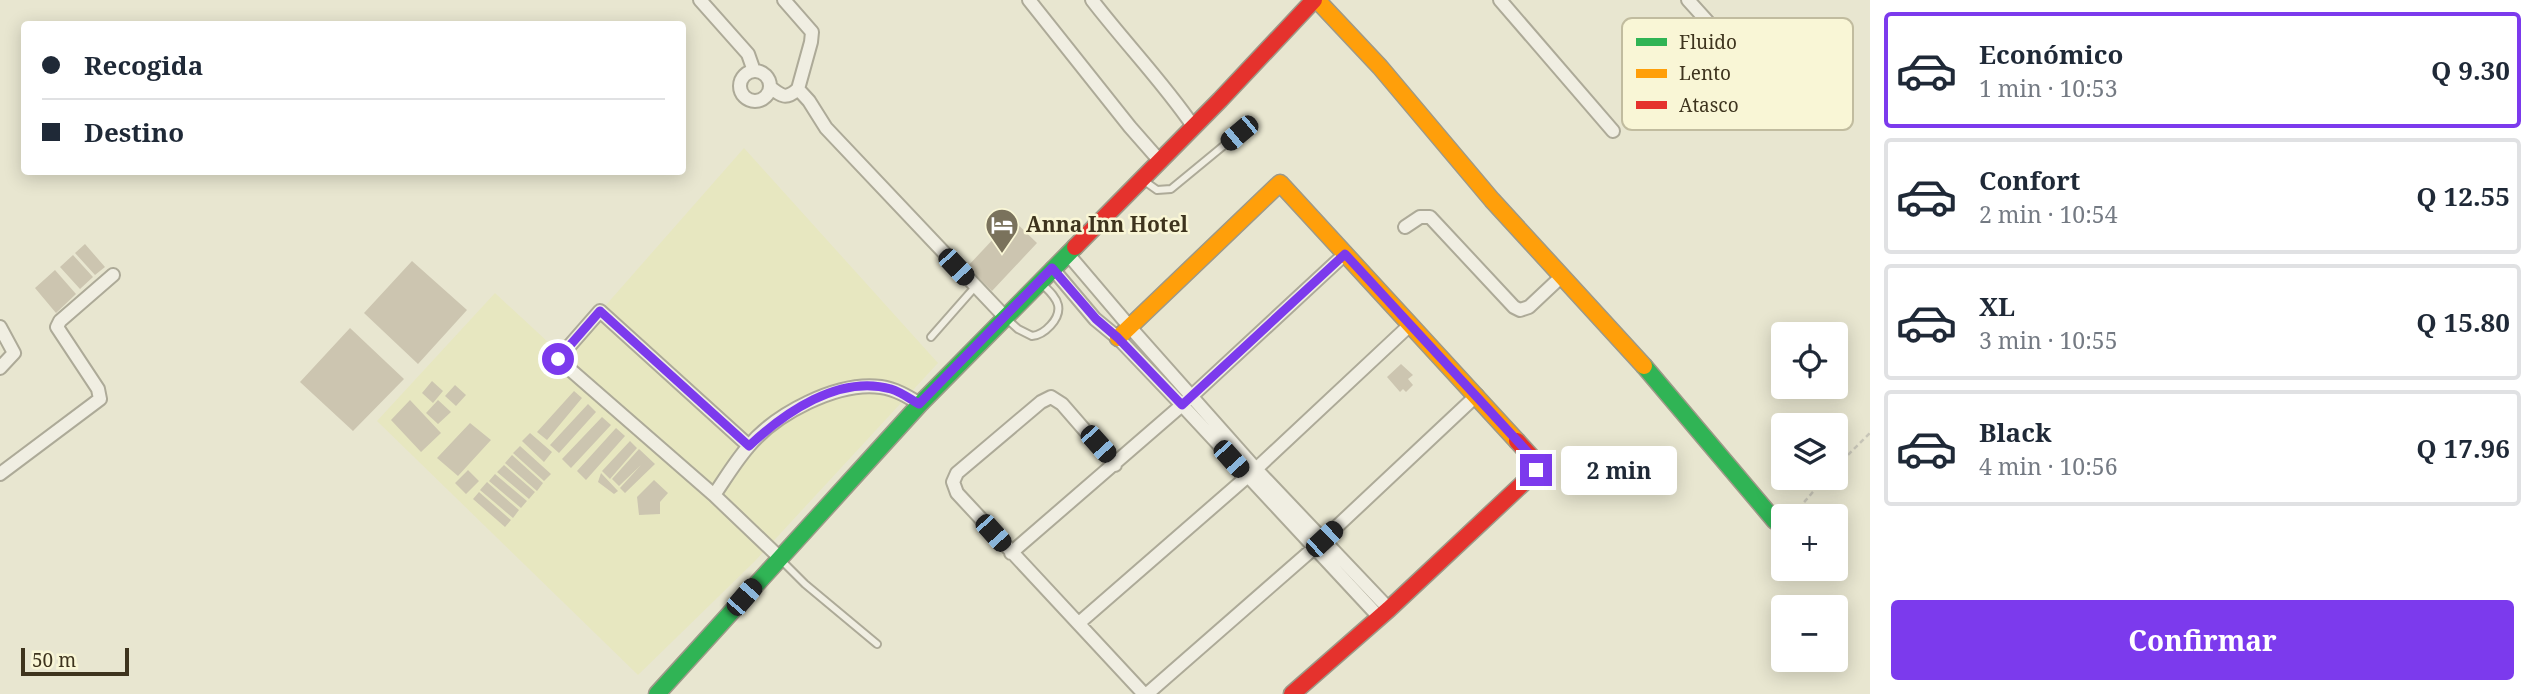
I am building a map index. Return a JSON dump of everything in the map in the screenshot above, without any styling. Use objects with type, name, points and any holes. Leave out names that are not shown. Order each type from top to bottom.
[{"type":"street","points":[[700,0],[748,54],[754,71],[767,77],[770,87],[786,97],[798,89],[812,32],[784,0]]},
{"type":"street","points":[[1029,0],[1159,160]]},
{"type":"street","points":[[1092,0],[1169,93],[1193,127]]},
{"type":"street","points":[[657,694],[919,404],[1316,0],[1380,67],[1475,180],[1673,398],[1771,516]]},
{"type":"street","points":[[1500,0],[1613,131]]},
{"type":"street","points":[[1688,0],[1704,18]]},
{"type":"street","points":[[754,71],[742,78],[740,88],[744,96],[758,101],[766,96],[770,87]]},
{"type":"street","points":[[798,89],[826,128],[1004,316]]},
{"type":"street","points":[[1124,332],[1280,183],[1535,460],[1537,468],[1384,613],[1292,694]]},
{"type":"street","points":[[1405,227],[1420,217],[1430,217],[1514,307],[1520,310],[1529,307],[1562,276]]},
{"type":"street","points":[[1067,253],[1094,284],[1124,332],[1384,613]]},
{"type":"street","points":[[1011,553],[1187,401],[1345,254]]},
{"type":"street","points":[[1052,268],[1096,319],[1124,332]]},
{"type":"street","points":[[0,474],[100,399],[98,388],[57,327],[60,321],[113,275]]},
{"type":"street","points":[[1079,298],[1094,284]]},
{"type":"street","points":[[749,446],[600,311],[558,359],[714,495],[779,558]]},
{"type":"street","points":[[1079,623],[1252,473],[1411,324]]},
{"type":"street","points":[[0,327],[14,353],[0,368]]},
{"type":"street","points":[[714,495],[749,446],[781,418],[796,409],[848,388],[866,386],[891,389],[919,404]]},
{"type":"street","points":[[1115,465],[1062,404],[1051,397],[1041,402],[957,473],[953,482],[957,493],[1011,553],[1145,694],[1319,544],[1477,395]]},
{"type":"lane","points":[[1142,179],[1157,190],[1171,189],[1239,133]]},
{"type":"lane","points":[[1004,316],[1018,330],[1032,336],[1052,324],[1058,312],[1058,305],[1039,281]]},
{"type":"lane","points":[[931,337],[975,287]]},
{"type":"lane","points":[[779,558],[805,584],[877,645]]},
{"type":"path","points":[[1848,455],[1870,433]]},
{"type":"path","points":[[1801,504],[1814,490]]},
{"type":"green space","points":[[744,148],[938,363],[755,561],[638,675],[377,421],[495,293],[562,355]]},
{"type":"building","name":"Anna Inn Hotel","points":[[1012,219],[1037,243],[992,291],[967,267]]},
{"type":"building","points":[[85,244],[105,267],[95,275],[75,253]]},
{"type":"building","points":[[73,255],[93,277],[80,289],[60,267]]},
{"type":"building","points":[[412,261],[467,310],[418,364],[364,313]]},
{"type":"building","points":[[55,270],[76,294],[56,313],[35,288]]},
{"type":"building","points":[[350,328],[404,379],[353,431],[300,382]]},
{"type":"building","points":[[1401,364],[1413,375],[1408,379],[1413,385],[1406,392],[1403,389],[1400,392],[1387,377]]},
{"type":"building","points":[[432,381],[443,391],[433,403],[422,393]]},
{"type":"building","points":[[455,385],[466,395],[456,406],[445,396]]},
{"type":"building","points":[[574,391],[582,398],[547,440],[537,432]]},
{"type":"building","points":[[410,400],[441,433],[421,452],[391,420]]},
{"type":"building","points":[[438,400],[451,412],[438,424],[426,413]]},
{"type":"building","points":[[588,404],[596,412],[559,453],[550,445]]},
{"type":"building","points":[[602,417],[611,425],[571,468],[562,459]]},
{"type":"building","points":[[470,423],[491,440],[458,476],[437,458]]},
{"type":"building","points":[[616,428],[625,436],[586,480],[577,471]]},
{"type":"building","points":[[530,433],[552,452],[544,462],[522,441]]},
{"type":"building","points":[[630,441],[637,448],[610,479],[602,471]]},
{"type":"building","points":[[520,446],[551,474],[544,481],[513,453]]},
{"type":"building","points":[[639,449],[655,464],[625,493],[620,488],[641,465],[619,486],[612,479]]},
{"type":"building","points":[[512,455],[543,483],[537,491],[505,463]]},
{"type":"building","points":[[504,465],[535,492],[529,499],[497,472]]},
{"type":"building","points":[[468,470],[479,481],[466,494],[455,483]]},
{"type":"building","points":[[601,473],[618,491],[614,494],[598,482]]},
{"type":"building","points":[[495,474],[527,501],[521,508],[489,481]]},
{"type":"building","points":[[654,480],[668,493],[660,502],[660,514],[639,515],[637,497]]},
{"type":"building","points":[[487,482],[519,510],[513,518],[480,490]]},
{"type":"building","points":[[479,492],[511,520],[505,527],[473,499]]},
{"type":"traffic: fast","points":[[657,694],[920,404],[1075,247]]},
{"type":"traffic: fast","points":[[1644,366],[1771,516]]},
{"type":"traffic: slow","points":[[1317,0],[1380,67],[1492,200],[1644,366]]},
{"type":"traffic: slow","points":[[1118,338],[1280,183],[1517,441]]},
{"type":"traffic: jam","points":[[1075,247],[1314,0]]},
{"type":"traffic: jam","points":[[1292,694],[1389,609],[1534,473],[1537,463],[1517,441]]},
{"type":"place","name":"Anna Inn Hotel","points":[[1002,255]]},
{"type":"route","points":[[558,359],[600,311],[749,446],[781,418],[796,409],[848,388],[866,386],[891,389],[919,404],[1052,268],[1096,319],[1118,338],[1182,405],[1345,254],[1535,460],[1538,466],[1536,470]]}]
